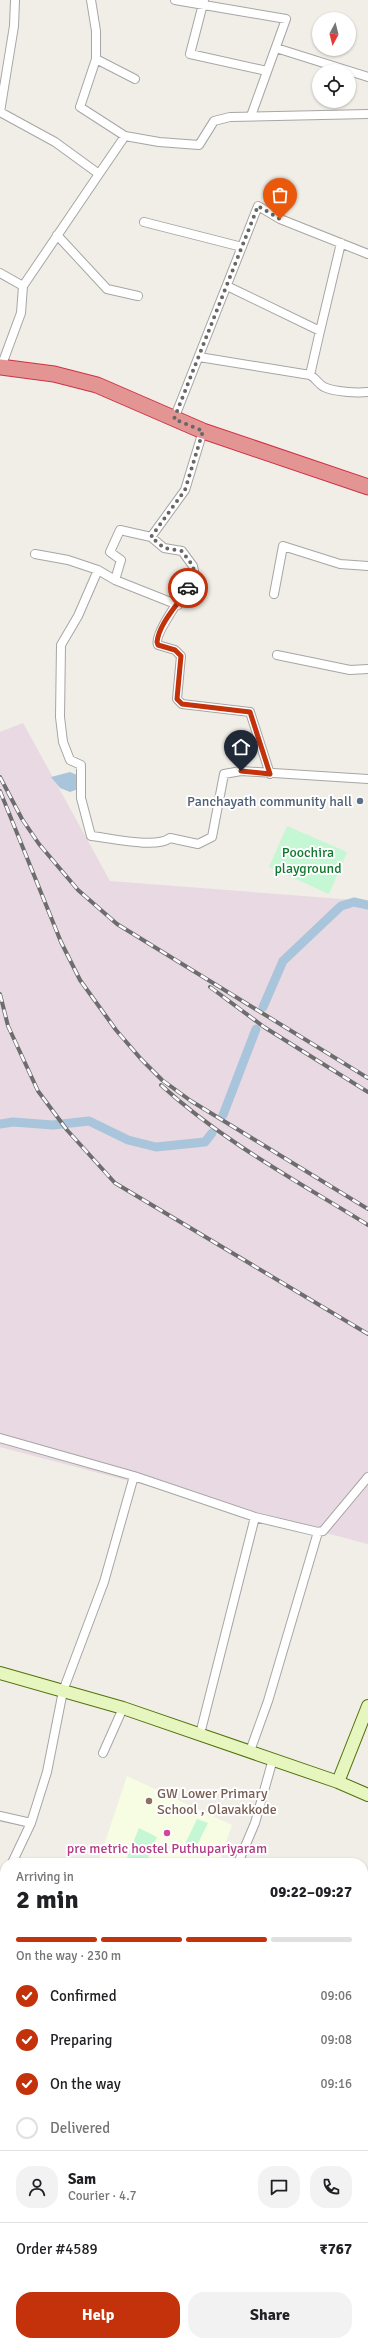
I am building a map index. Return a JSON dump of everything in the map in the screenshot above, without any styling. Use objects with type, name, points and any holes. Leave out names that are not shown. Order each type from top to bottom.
[{"type":"highway","points":[[0,367],[54,374],[97,385],[203,431],[368,487]]},
{"type":"street","points":[[15,0],[14,26],[0,112],[54,142],[99,174]]},
{"type":"street","points":[[91,0],[96,31],[96,59],[80,107],[126,136],[159,142],[199,144],[214,121],[230,117],[368,114]]},
{"type":"street","points":[[175,0],[204,2],[286,19],[252,116]]},
{"type":"street","points":[[204,2],[190,54],[267,71]]},
{"type":"street","points":[[276,48],[368,77]]},
{"type":"street","points":[[96,59],[135,79]]},
{"type":"street","points":[[0,367],[21,313],[23,286],[126,136]]},
{"type":"street","points":[[174,419],[258,206],[280,219],[368,254]]},
{"type":"street","points":[[144,222],[242,247]]},
{"type":"street","points":[[57,235],[107,289],[138,296]]},
{"type":"street","points":[[310,375],[341,244]]},
{"type":"street","points":[[0,273],[23,286]]},
{"type":"street","points":[[227,286],[320,331]]},
{"type":"street","points":[[199,357],[310,375],[324,387],[368,392]]},
{"type":"street","points":[[151,537],[185,490],[203,431]]},
{"type":"street","points":[[115,580],[121,560],[110,552],[120,530],[151,537],[164,548],[182,551],[193,566],[195,576],[178,605],[168,615],[157,642],[158,645],[175,650],[181,656],[177,699],[182,704],[250,712],[270,774]]},
{"type":"street","points":[[274,594],[283,546],[340,564],[368,566]]},
{"type":"street","points":[[35,554],[68,560],[98,570],[115,580],[178,605]]},
{"type":"street","points":[[98,570],[78,616],[61,645],[60,673],[60,717],[63,742],[70,760],[81,765],[81,798],[91,836],[151,843],[164,843],[170,838],[198,844],[212,837],[224,774],[241,771],[368,780]]},
{"type":"street","points":[[277,655],[350,670],[368,669]]},
{"type":"street","points":[[0,1438],[134,1476],[255,1517],[318,1532],[323,1531],[368,1476]]},
{"type":"street","points":[[14,1858],[31,1823],[47,1772],[63,1691],[104,1582],[134,1476]]},
{"type":"street","points":[[200,1734],[255,1517]]},
{"type":"street","points":[[250,1751],[268,1701],[318,1532]]},
{"type":"street","points":[[0,1673],[123,1708],[338,1782],[368,1795]]},
{"type":"street","points":[[338,1782],[368,1706]]},
{"type":"street","points":[[103,1753],[123,1708]]},
{"type":"street","points":[[240,1858],[255,1823],[273,1759]]},
{"type":"street","points":[[0,1816],[31,1823]]},
{"type":"shaded area","points":[[23,723],[110,881],[368,901],[368,1544],[0,1447],[0,732]]},
{"type":"shaded area","name":"GW Lower Primary School , Olavakkode","points":[[127,1776],[232,1825],[221,1858],[100,1858]]},
{"type":"green space","name":"Poochira playground","points":[[287,826],[347,852],[329,894],[269,867]]},
{"type":"green space","points":[[197,1819],[208,1823],[195,1849],[185,1844]]},
{"type":"green space","points":[[139,1828],[157,1837],[148,1858],[127,1857]]},
{"type":"water","points":[[70,772],[77,775],[78,789],[70,792],[60,788],[51,777]]},
{"type":"waterway","points":[[263,1007],[283,961],[341,906],[354,902],[368,905]]},
{"type":"waterway","points":[[223,1115],[256,1029]]},
{"type":"waterway","points":[[0,1124],[13,1122],[53,1125],[89,1121],[128,1140],[156,1147],[205,1142],[212,1133]]},
{"type":"railway","points":[[0,777],[22,819],[39,844],[78,890],[117,924],[368,1078]]},
{"type":"railway","points":[[0,791],[61,942],[80,980],[116,1030],[141,1059],[162,1080],[191,1101],[368,1209]]},
{"type":"railway","points":[[210,987],[264,1027],[368,1092]]},
{"type":"railway","points":[[0,994],[8,1026],[38,1091],[67,1130],[115,1183],[368,1334]]},
{"type":"railway","points":[[161,1085],[209,1124],[261,1160],[368,1225]]},
{"type":"way so far","points":[[188,588],[195,576],[193,566],[182,551],[164,548],[151,537],[185,490],[203,431],[174,419],[258,206],[280,219]]},
{"type":"place","name":"Panchayath community hall","points":[[360,801]]},
{"type":"place","name":"GW Lower Primary School , Olavakkode","points":[[149,1801]]},
{"type":"place","name":"pre metric hostel Puthupariyaram","points":[[167,1833]]},
{"type":"route","points":[[188,588],[174,611],[168,615],[157,642],[158,645],[175,650],[181,656],[182,664],[177,699],[182,704],[228,708],[250,712],[270,774],[241,771]]}]
